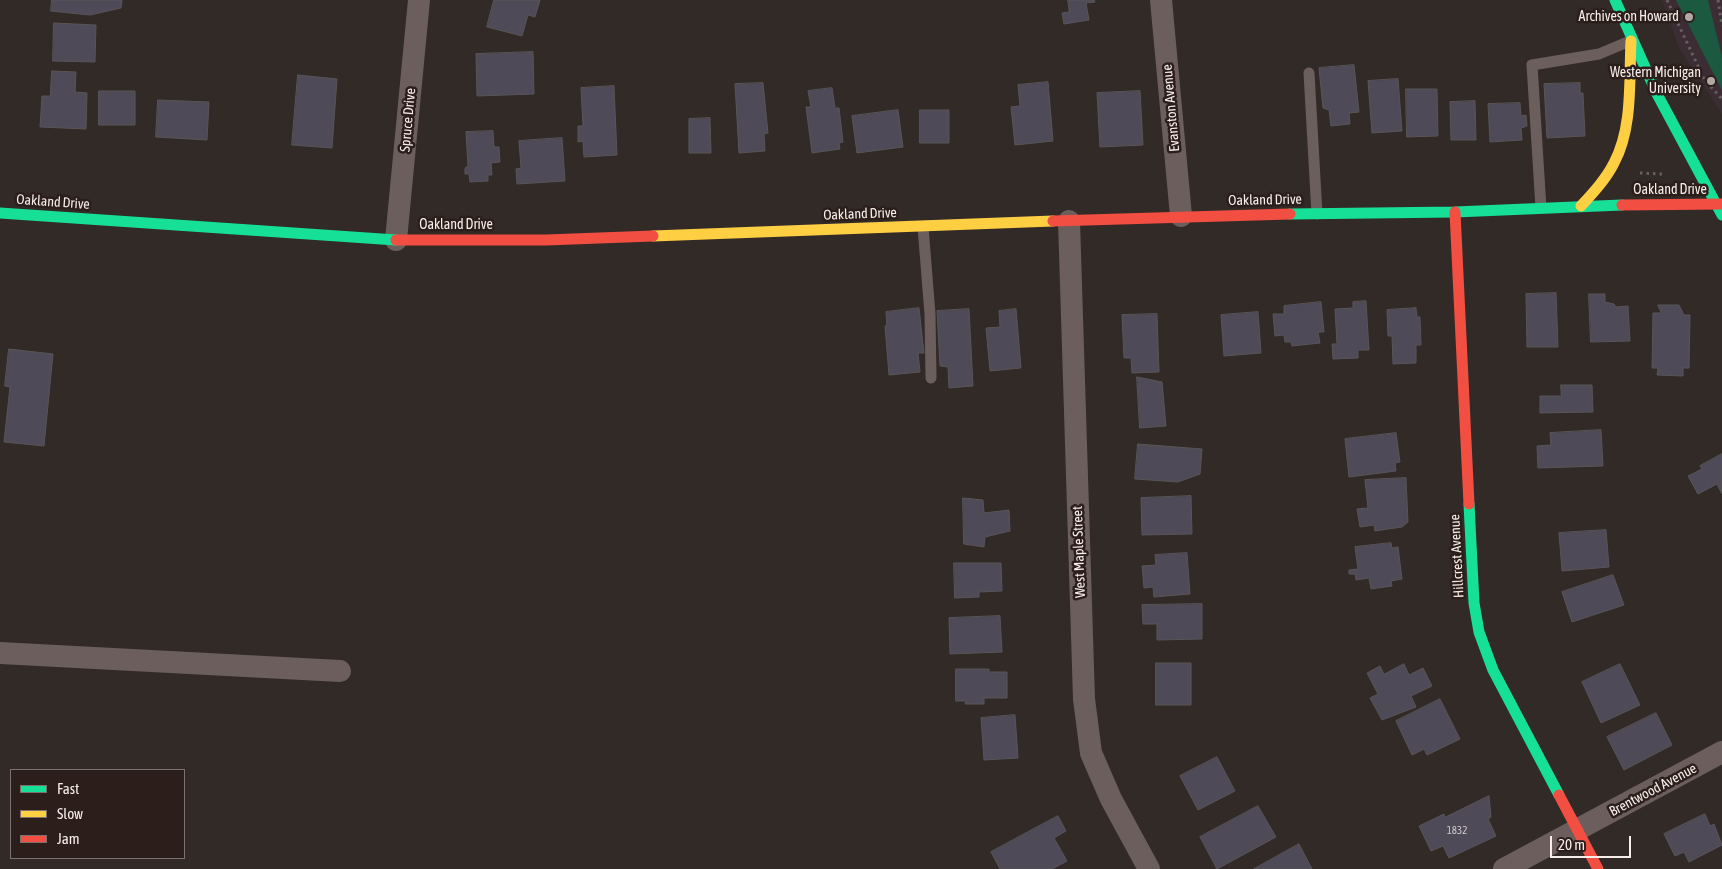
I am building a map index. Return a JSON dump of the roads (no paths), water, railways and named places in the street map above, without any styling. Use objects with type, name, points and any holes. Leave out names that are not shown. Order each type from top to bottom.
[{"type":"main road","points":[[1615,0],[1657,94],[1720,208]]},
{"type":"main road","points":[[1582,206],[1609,174],[1619,155],[1624,130],[1632,40]]},
{"type":"main road","name":"Oakland Drive","points":[[0,213],[396,240],[546,240],[1069,222],[1181,216],[1455,212],[1582,206],[1720,208]]},
{"type":"main road","name":"Hillcrest Avenue","points":[[1455,212],[1474,603],[1479,632],[1493,670],[1598,869]]},
{"type":"street","name":"Spruce Drive","points":[[396,240],[419,0]]},
{"type":"street","name":"Evanston Avenue","points":[[1161,0],[1181,216]]},
{"type":"street","name":"West Maple Street","points":[[1069,222],[1084,699],[1091,753],[1111,799],[1149,869]]},
{"type":"street","points":[[0,653],[340,671]]},
{"type":"street","name":"Brentwood Avenue","points":[[1504,869],[1722,752]]},
{"type":"lane","points":[[1541,208],[1532,65],[1598,54],[1632,40]]},
{"type":"lane","points":[[1309,73],[1317,214]]},
{"type":"lane","points":[[923,227],[930,314],[931,378]]},
{"type":"place","name":"Archives on Howard","points":[[1689,17]]},
{"type":"place","name":"Western Michigan University","points":[[1711,81]]}]
